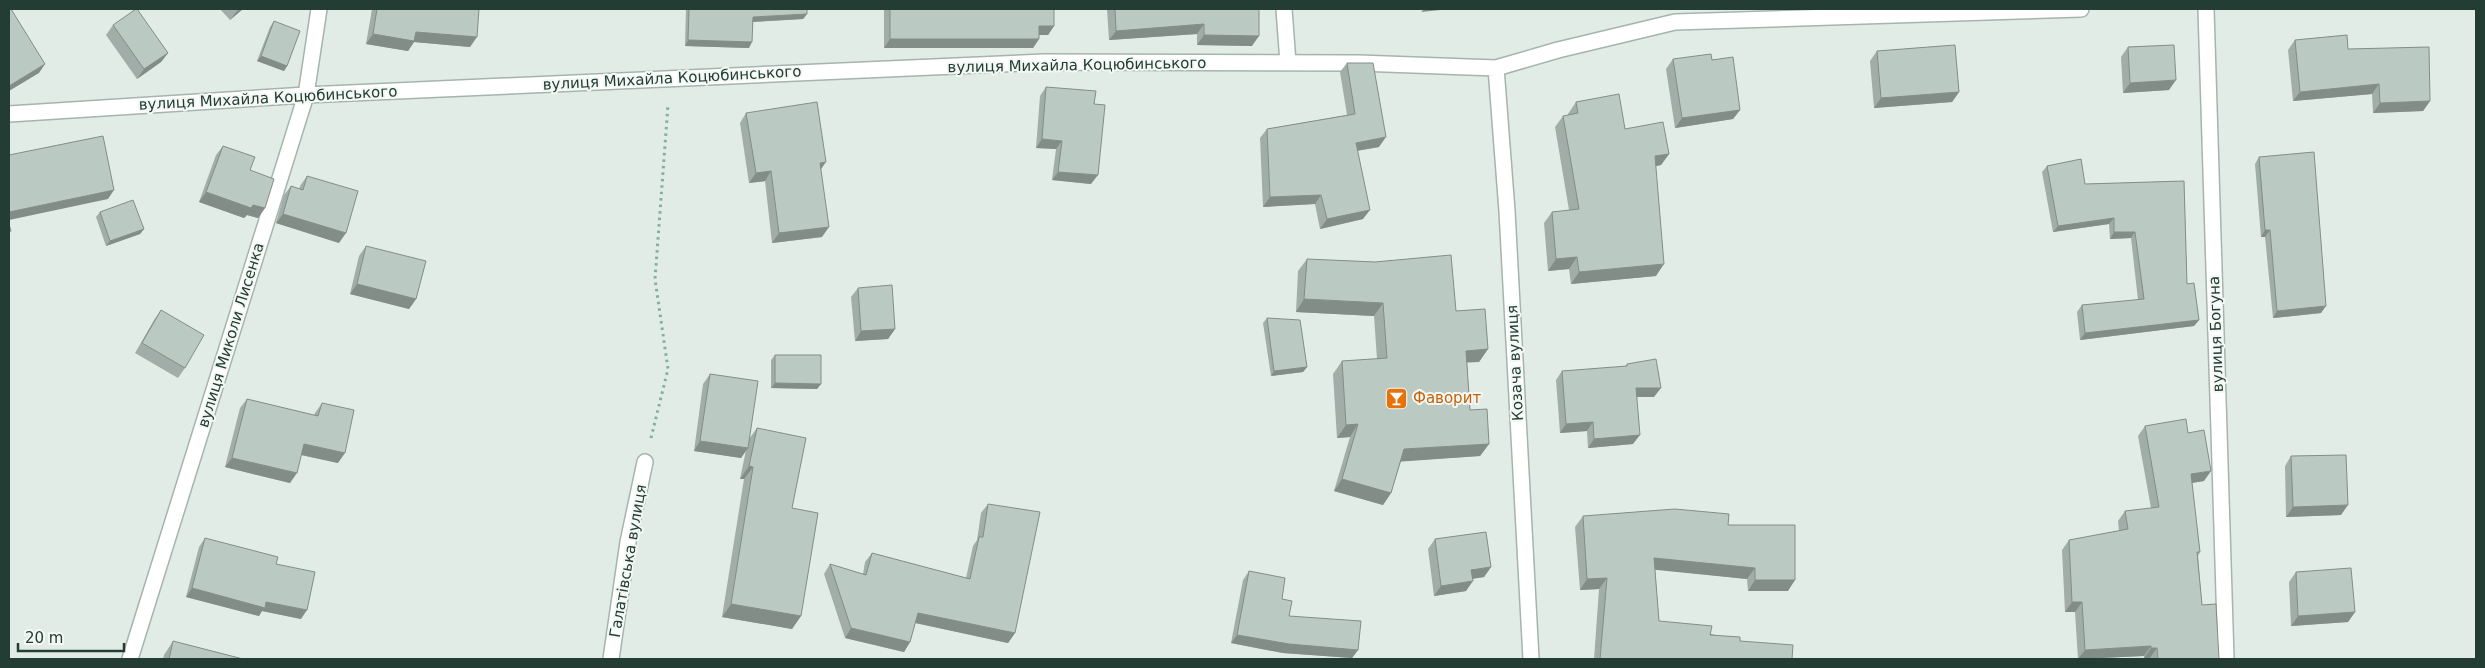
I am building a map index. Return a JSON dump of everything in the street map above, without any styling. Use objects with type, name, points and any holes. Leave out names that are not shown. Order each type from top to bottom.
[{"type":"street","name":"вулиця Миколи Лисенка","points":[[130,659],[306,95],[319,9]]},
{"type":"street","points":[[1284,9],[1288,64]]},
{"type":"street","name":"вулиця Михайла Коцюбинського","points":[[9,114],[306,95],[1044,62],[1496,68],[1558,50],[1675,22],[1790,14],[2080,9]]},
{"type":"street","name":"вулиця Богуна","points":[[2206,9],[2226,659]]},
{"type":"street","name":"Козача вулиця","points":[[1496,68],[1506,211],[1531,659]]},
{"type":"street","name":"Галатівська вулиця","points":[[611,659],[628,542],[645,462]]},
{"type":"path","points":[[645,462],[668,369],[655,279],[670,78]]},
{"type":"building","points":[[11,9],[45,64],[9,86],[9,10]]},
{"type":"building","points":[[136,9],[168,53],[144,69],[113,25]]},
{"type":"building","points":[[377,9],[479,9],[477,37],[416,32],[414,41],[373,34]]},
{"type":"building","points":[[689,9],[807,9],[807,14],[753,17],[752,42],[688,40]]},
{"type":"building","points":[[890,9],[1054,9],[1054,26],[1039,26],[1039,39],[890,39]]},
{"type":"building","points":[[1115,9],[1259,9],[1259,36],[1204,35],[1204,24],[1116,31]]},
{"type":"building","points":[[274,21],[300,31],[287,66],[261,56]]},
{"type":"building","points":[[2347,35],[2348,49],[2429,47],[2430,101],[2380,103],[2379,84],[2300,92],[2295,40]]},
{"type":"building","points":[[1955,45],[1959,92],[1881,98],[1877,51]]},
{"type":"building","points":[[2174,45],[2176,80],[2130,83],[2128,47]]},
{"type":"building","points":[[1711,54],[1712,60],[1733,57],[1740,110],[1682,118],[1673,59]]},
{"type":"building","points":[[1347,63],[1373,63],[1386,137],[1356,143],[1370,210],[1327,219],[1321,195],[1270,197],[1267,129],[1355,114]]},
{"type":"building","points":[[1046,87],[1096,91],[1094,104],[1105,105],[1098,175],[1058,172],[1062,141],[1042,139]]},
{"type":"building","points":[[1619,94],[1625,129],[1663,122],[1669,154],[1655,156],[1664,264],[1579,272],[1577,257],[1556,259],[1552,212],[1579,209],[1563,116],[1578,113],[1576,102]]},
{"type":"building","points":[[817,102],[826,162],[820,163],[829,227],[779,233],[771,171],[756,173],[746,113]]},
{"type":"building","points":[[103,136],[114,190],[9,212],[9,155]]},
{"type":"building","points":[[223,146],[255,157],[250,170],[274,179],[265,208],[253,205],[251,208],[206,192]]},
{"type":"building","points":[[2314,152],[2326,306],[2277,311],[2270,230],[2265,230],[2259,157]]},
{"type":"building","points":[[2081,159],[2085,184],[2184,181],[2187,284],[2194,283],[2199,320],[2085,333],[2082,305],[2144,299],[2135,232],[2114,232],[2114,218],[2058,226],[2047,166]]},
{"type":"building","points":[[307,176],[358,191],[346,233],[283,214],[291,186],[303,190]]},
{"type":"building","points":[[133,200],[144,229],[110,241],[100,212]]},
{"type":"building","points":[[366,246],[426,261],[416,299],[357,284]]},
{"type":"building","points":[[1451,255],[1456,311],[1485,309],[1488,349],[1466,351],[1470,410],[1487,409],[1489,444],[1404,449],[1391,493],[1342,479],[1358,424],[1346,425],[1342,361],[1387,358],[1383,303],[1304,299],[1307,259],[1375,262]]},
{"type":"building","points":[[892,285],[895,329],[861,331],[858,288]]},
{"type":"building","points":[[161,310],[204,335],[185,368],[142,343]]},
{"type":"building","points":[[1267,318],[1300,320],[1307,367],[1274,371]]},
{"type":"building","points":[[775,355],[821,355],[821,384],[775,383]]},
{"type":"building","points":[[1656,359],[1661,388],[1636,388],[1640,435],[1594,439],[1593,422],[1566,424],[1562,371],[1627,366],[1627,364]]},
{"type":"building","points":[[710,374],[758,381],[748,448],[700,441]]},
{"type":"building","points":[[247,399],[318,416],[322,403],[354,410],[345,453],[304,444],[297,473],[232,458]]},
{"type":"building","points":[[2186,419],[2188,433],[2204,430],[2211,471],[2191,474],[2200,552],[2197,552],[2202,605],[2216,604],[2219,659],[2158,659],[2157,648],[2151,648],[2151,646],[2085,650],[2082,602],[2072,602],[2069,540],[2128,529],[2125,511],[2159,507],[2145,426]]},
{"type":"building","points":[[757,428],[806,438],[792,508],[818,513],[801,616],[731,604],[753,467],[749,466]]},
{"type":"building","points":[[2346,455],[2348,505],[2293,507],[2291,456]]},
{"type":"building","points":[[988,504],[1040,512],[1015,633],[918,613],[910,642],[851,628],[830,564],[866,575],[872,553],[970,579],[979,537],[983,537]]},
{"type":"building","points":[[1675,509],[1729,514],[1728,525],[1795,525],[1795,580],[1755,580],[1755,568],[1654,558],[1659,621],[1712,626],[1710,635],[1740,637],[1740,641],[1793,645],[1792,659],[1600,659],[1607,578],[1587,579],[1583,516]]},
{"type":"building","points":[[1486,532],[1491,567],[1471,570],[1473,581],[1441,586],[1435,539]]},
{"type":"building","points":[[205,538],[278,557],[276,564],[315,572],[307,610],[266,602],[265,608],[192,588]]},
{"type":"building","points":[[2351,568],[2355,612],[2298,616],[2296,572]]},
{"type":"building","points":[[1249,571],[1285,578],[1282,599],[1292,601],[1289,616],[1361,621],[1358,650],[1289,644],[1237,635]]},
{"type":"building","points":[[173,641],[243,659],[169,659]]},
{"type":"place","name":"Фаворит","points":[[1397,398]]}]
